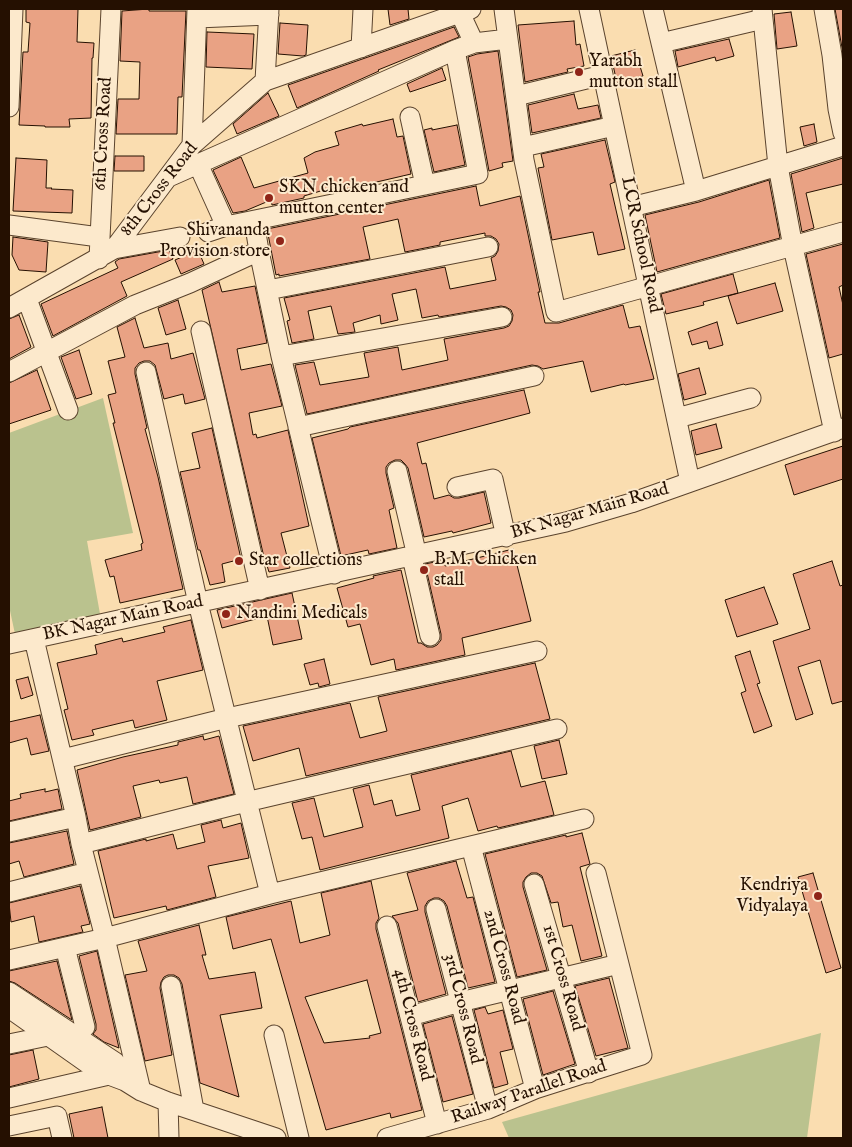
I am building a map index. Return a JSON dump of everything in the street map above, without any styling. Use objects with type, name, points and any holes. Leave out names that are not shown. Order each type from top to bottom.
[{"type":"street","points":[[9,107],[13,9]]},
{"type":"street","name":"6th Cross Road","points":[[107,254],[99,237],[110,9]]},
{"type":"street","points":[[361,48],[363,9]]},
{"type":"street","points":[[504,9],[523,147],[556,312],[565,318],[648,285],[843,232]]},
{"type":"street","name":"LCR School Road","points":[[589,9],[690,482]]},
{"type":"street","points":[[653,9],[696,191]]},
{"type":"street","points":[[824,9],[838,54],[843,133]]},
{"type":"street","points":[[192,145],[197,14],[269,12],[265,81],[465,11],[474,43]]},
{"type":"street","points":[[661,42],[763,14],[778,166],[793,247],[839,430]]},
{"type":"street","points":[[170,177],[455,50],[474,43],[508,39]]},
{"type":"street","points":[[208,232],[226,226],[478,174],[455,50]]},
{"type":"street","points":[[516,96],[603,75]]},
{"type":"street","name":"8th Cross Road","points":[[9,308],[107,254],[170,177],[192,145],[265,81]]},
{"type":"street","points":[[410,117],[425,185]]},
{"type":"street","points":[[523,147],[614,126]]},
{"type":"street","points":[[632,206],[696,191],[843,146]]},
{"type":"street","points":[[198,164],[226,226]]},
{"type":"street","points":[[254,221],[281,356],[334,574]]},
{"type":"street","points":[[9,225],[99,237]]},
{"type":"street","points":[[107,254],[180,237]]},
{"type":"street","points":[[268,290],[488,247]]},
{"type":"street","points":[[9,372],[135,305],[259,250]]},
{"type":"street","points":[[27,298],[68,410]]},
{"type":"street","points":[[281,356],[502,318]]},
{"type":"street","points":[[201,331],[260,590]]},
{"type":"street","points":[[146,372],[198,603],[270,894]]},
{"type":"street","points":[[298,427],[534,376]]},
{"type":"street","points":[[677,418],[751,398]]},
{"type":"street","name":"BK Nagar Main Road","points":[[9,644],[566,522],[622,506],[839,430]]},
{"type":"street","points":[[398,471],[430,636]]},
{"type":"street","points":[[457,487],[494,479],[506,536]]},
{"type":"street","points":[[34,639],[141,1091]]},
{"type":"street","points":[[63,759],[227,718],[537,651]]},
{"type":"street","points":[[81,844],[246,802],[557,729]]},
{"type":"street","points":[[9,832],[76,817]]},
{"type":"street","points":[[9,960],[105,938],[270,894],[584,819]]},
{"type":"street","name":"2nd Cross Road","points":[[472,846],[535,1089]]},
{"type":"street","points":[[9,892],[88,872]]},
{"type":"street","points":[[410,1016],[561,976],[619,964],[596,873]]},
{"type":"street","name":"1st Cross Road","points":[[534,884],[589,1073]]},
{"type":"street","name":"3rd Cross Road","points":[[436,910],[488,1109]]},
{"type":"street","name":"4th Cross Road","points":[[387,926],[437,1124]]},
{"type":"street","points":[[65,947],[85,1027]]},
{"type":"street","name":"Railway Parallel Road","points":[[387,1138],[488,1109],[535,1089],[642,1055],[619,964]]},
{"type":"street","points":[[171,986],[194,1110]]},
{"type":"street","points":[[9,992],[87,1063],[116,1072],[141,1091],[194,1110],[230,1130],[276,1138]]},
{"type":"street","points":[[9,1008],[52,1030]]},
{"type":"street","points":[[9,1044],[52,1030]]},
{"type":"street","points":[[274,1035],[299,1138]]},
{"type":"street","points":[[62,1138],[57,1116],[14,1125],[11,1098],[116,1072]]},
{"type":"street","points":[[168,1102],[169,1138]]},
{"type":"green space","points":[[103,398],[133,533],[87,541],[100,614],[15,634],[9,606],[9,433]]},
{"type":"green space","points":[[821,1033],[807,1138],[509,1138],[502,1122]]},
{"type":"building","points":[[26,9],[78,9],[77,42],[94,43],[91,118],[69,119],[70,127],[19,125],[23,52],[28,52],[30,23],[26,22]]},
{"type":"building","points":[[149,9],[149,11],[186,11],[182,97],[178,97],[177,134],[116,134],[118,99],[139,99],[140,62],[120,61],[122,11]]},
{"type":"building","points":[[388,9],[408,9],[409,19],[390,25]]},
{"type":"building","points":[[835,9],[843,9],[843,53]]},
{"type":"building","points":[[791,12],[797,46],[777,49],[774,14]]},
{"type":"building","points":[[574,21],[576,45],[580,44],[584,66],[567,69],[568,72],[525,82],[518,25]]},
{"type":"building","points":[[280,23],[308,25],[306,55],[278,54]]},
{"type":"building","points":[[454,27],[459,37],[378,70],[297,108],[288,85]]},
{"type":"building","points":[[207,32],[254,34],[252,69],[206,67]]},
{"type":"building","points":[[729,39],[734,56],[716,61],[715,57],[678,67],[675,51]]},
{"type":"building","points":[[635,50],[643,76],[617,83],[611,56]]},
{"type":"building","points":[[498,51],[513,161],[502,163],[503,167],[489,171],[468,57]]},
{"type":"building","points":[[442,68],[446,80],[410,92],[407,84]]},
{"type":"building","points":[[268,93],[279,116],[237,134],[233,124]]},
{"type":"building","points":[[574,94],[578,109],[598,105],[601,118],[532,133],[528,105]]},
{"type":"building","points":[[393,119],[397,137],[403,136],[411,174],[338,191],[337,186],[304,196],[304,198],[272,205],[271,200],[245,211],[233,213],[213,170],[241,157],[254,188],[308,173],[304,158],[315,152],[339,145],[335,132],[362,124],[363,126]]},
{"type":"building","points":[[814,124],[817,142],[804,146],[800,127]]},
{"type":"building","points":[[457,125],[465,165],[434,172],[424,130]]},
{"type":"building","points":[[605,140],[615,182],[610,184],[625,249],[598,255],[593,232],[552,240],[538,168],[544,167],[541,154]]},
{"type":"building","points":[[115,156],[144,156],[144,171],[114,171]]},
{"type":"building","points":[[16,158],[47,160],[46,188],[73,190],[72,213],[13,211]]},
{"type":"building","points":[[843,158],[843,184],[806,193],[814,228],[802,232],[791,174]]},
{"type":"building","points":[[769,180],[780,238],[657,272],[645,215],[699,202]]},
{"type":"building","points":[[476,186],[480,206],[520,196],[545,323],[559,323],[623,305],[629,328],[640,326],[654,379],[591,392],[583,361],[543,369],[532,365],[307,414],[295,365],[314,362],[320,385],[369,377],[364,353],[398,347],[402,370],[448,360],[444,339],[504,328],[509,326],[513,315],[511,310],[501,306],[439,317],[438,315],[422,318],[416,289],[392,294],[398,320],[381,324],[380,315],[353,323],[355,332],[338,334],[331,306],[308,311],[314,339],[292,343],[287,321],[290,320],[284,298],[445,267],[450,289],[496,280],[491,258],[498,251],[499,244],[491,236],[485,236],[485,233],[440,242],[440,245],[405,252],[398,219],[363,227],[370,259],[279,276],[279,274],[276,275],[267,229]]},
{"type":"building","points":[[13,237],[48,242],[46,272],[19,270],[12,255]]},
{"type":"building","points":[[843,244],[843,285],[839,287],[843,305],[843,354],[829,358],[806,254]]},
{"type":"building","points":[[169,250],[173,259],[121,282],[127,296],[53,336],[41,304],[118,268],[115,262],[119,259]]},
{"type":"building","points":[[198,250],[204,264],[181,274],[175,260]]},
{"type":"building","points":[[733,274],[738,293],[703,302],[704,305],[666,314],[661,294]]},
{"type":"building","points":[[219,282],[222,292],[255,286],[267,343],[237,349],[241,370],[271,364],[282,406],[249,413],[253,435],[256,434],[257,438],[288,430],[309,526],[281,533],[290,568],[269,572],[263,553],[202,290]]},
{"type":"building","points":[[775,283],[783,311],[737,324],[728,296]]},
{"type":"building","points":[[178,300],[186,329],[166,335],[158,308]]},
{"type":"building","points":[[19,315],[31,347],[9,359],[9,319]]},
{"type":"building","points":[[135,318],[144,348],[168,343],[171,359],[193,353],[205,399],[185,404],[183,394],[164,399],[155,365],[150,361],[144,361],[135,368],[147,428],[145,429],[158,477],[183,589],[120,603],[114,576],[110,577],[105,560],[142,550],[141,544],[143,543],[113,423],[115,423],[108,395],[116,393],[108,361],[125,357],[117,327]]},
{"type":"building","points":[[717,322],[723,345],[709,349],[707,341],[692,345],[688,332]]},
{"type":"building","points":[[79,350],[92,394],[76,399],[61,357]]},
{"type":"building","points":[[699,368],[706,394],[684,400],[678,374]]},
{"type":"building","points":[[37,370],[51,410],[9,424],[9,383]]},
{"type":"building","points":[[524,390],[530,413],[417,443],[422,464],[426,463],[434,499],[449,495],[459,498],[484,492],[491,523],[453,533],[452,531],[424,537],[408,468],[401,460],[395,460],[386,467],[386,473],[394,508],[389,510],[397,548],[369,554],[368,550],[341,556],[312,438],[350,427]]},
{"type":"building","points":[[716,424],[722,448],[696,455],[691,431]]},
{"type":"building","points":[[212,428],[241,559],[222,564],[225,582],[210,585],[200,550],[198,550],[180,472],[200,468],[192,433]]},
{"type":"building","points":[[843,446],[843,479],[794,495],[785,465]]},
{"type":"building","points":[[513,549],[531,621],[462,638],[465,655],[396,670],[394,659],[371,665],[360,624],[348,627],[337,588],[374,578],[373,576],[401,570],[418,643],[427,647],[433,647],[441,640],[441,634],[425,564],[444,560],[445,566]]},
{"type":"building","points":[[832,561],[840,586],[843,585],[843,701],[832,704],[820,660],[798,667],[813,714],[796,720],[773,641],[810,629],[793,574]]},
{"type":"building","points":[[764,587],[778,624],[737,637],[725,600]]},
{"type":"building","points":[[292,593],[302,639],[273,645],[267,616],[222,628],[217,610]]},
{"type":"building","points":[[191,620],[203,670],[157,681],[167,720],[135,728],[133,720],[92,730],[94,735],[72,740],[64,710],[68,709],[57,663],[97,654],[95,645],[122,638],[123,642],[165,632],[163,627]]},
{"type":"building","points":[[750,651],[760,683],[757,684],[772,726],[754,733],[741,693],[746,691],[735,656]]},
{"type":"building","points":[[324,659],[330,684],[319,687],[318,683],[310,685],[304,664]]},
{"type":"building","points":[[535,663],[550,719],[306,776],[299,748],[253,761],[243,726],[350,703],[360,738],[387,731],[378,697]]},
{"type":"building","points":[[28,677],[33,695],[21,699],[16,680]]},
{"type":"building","points":[[40,715],[49,751],[31,755],[27,738],[9,743],[9,722]]},
{"type":"building","points":[[203,736],[204,740],[219,736],[234,794],[193,804],[187,777],[160,783],[159,780],[133,786],[141,817],[90,830],[77,770],[123,757],[178,745],[178,742]]},
{"type":"building","points":[[559,740],[567,774],[542,779],[534,746]]},
{"type":"building","points":[[511,751],[521,787],[545,781],[554,815],[478,831],[468,798],[442,806],[449,838],[320,870],[312,837],[302,839],[292,803],[314,798],[324,837],[363,827],[353,789],[369,785],[374,805],[392,800],[396,816],[420,810],[411,775]]},
{"type":"building","points":[[45,789],[45,792],[58,789],[62,809],[9,821],[9,801],[21,798],[20,794]]},
{"type":"building","points":[[221,820],[223,828],[241,823],[249,858],[208,866],[216,897],[167,910],[166,906],[114,918],[98,851],[173,834],[177,849],[205,842],[201,825]]},
{"type":"building","points":[[67,831],[74,864],[24,877],[19,861],[9,864],[9,843]]},
{"type":"building","points":[[582,833],[590,864],[580,867],[602,956],[581,961],[572,925],[563,927],[558,902],[551,903],[542,876],[537,873],[531,873],[523,882],[523,887],[547,970],[517,977],[485,854]]},
{"type":"building","points":[[456,861],[467,898],[473,897],[495,982],[468,988],[447,906],[444,901],[434,898],[428,901],[425,906],[425,912],[446,994],[418,1002],[398,923],[392,916],[418,910],[407,873]]},
{"type":"building","points":[[813,873],[841,968],[826,973],[798,877]]},
{"type":"building","points":[[371,881],[379,918],[376,923],[376,929],[422,1110],[391,1118],[390,1113],[326,1130],[271,939],[233,949],[226,917],[291,901],[300,943],[330,935],[321,893]],"holes":[[[367,980],[381,1033],[369,1036],[370,1038],[324,1043],[305,997]]]},
{"type":"building","points":[[80,886],[90,924],[81,926],[83,932],[39,942],[34,916],[11,922],[9,903]]},
{"type":"building","points":[[199,925],[206,955],[202,955],[209,979],[255,972],[262,1008],[220,1015],[239,1097],[200,1083],[182,984],[179,978],[174,975],[164,977],[160,988],[172,1055],[145,1061],[125,975],[147,971],[138,941]]},
{"type":"building","points":[[97,951],[119,1048],[104,1042],[93,1034],[96,1030],[96,1024],[79,956]]},
{"type":"building","points":[[57,961],[72,1020],[9,981],[9,971]]},
{"type":"building","points":[[609,978],[628,1048],[596,1056],[575,986]]},
{"type":"building","points":[[553,991],[575,1064],[543,1075],[523,999]]},
{"type":"building","points":[[485,1007],[488,1014],[503,1010],[513,1049],[500,1052],[508,1084],[494,1088],[474,1010]]},
{"type":"building","points":[[452,1016],[473,1094],[443,1102],[423,1024]]},
{"type":"building","points":[[33,1050],[39,1079],[9,1087],[9,1055]]},
{"type":"building","points":[[102,1107],[108,1138],[74,1138],[69,1114]]},
{"type":"place","name":"Yarabh mutton stall","points":[[579,72]]},
{"type":"place","name":"SKN chicken and mutton center","points":[[269,198]]},
{"type":"place","name":"Shivananda Provision store","points":[[280,241]]},
{"type":"place","name":"Star collections","points":[[239,561]]},
{"type":"place","name":"B.M. Chicken stall","points":[[424,570]]},
{"type":"place","name":"Nandini Medicals","points":[[226,614]]},
{"type":"place","name":"Kendriya Vidyalaya","points":[[818,896]]}]
